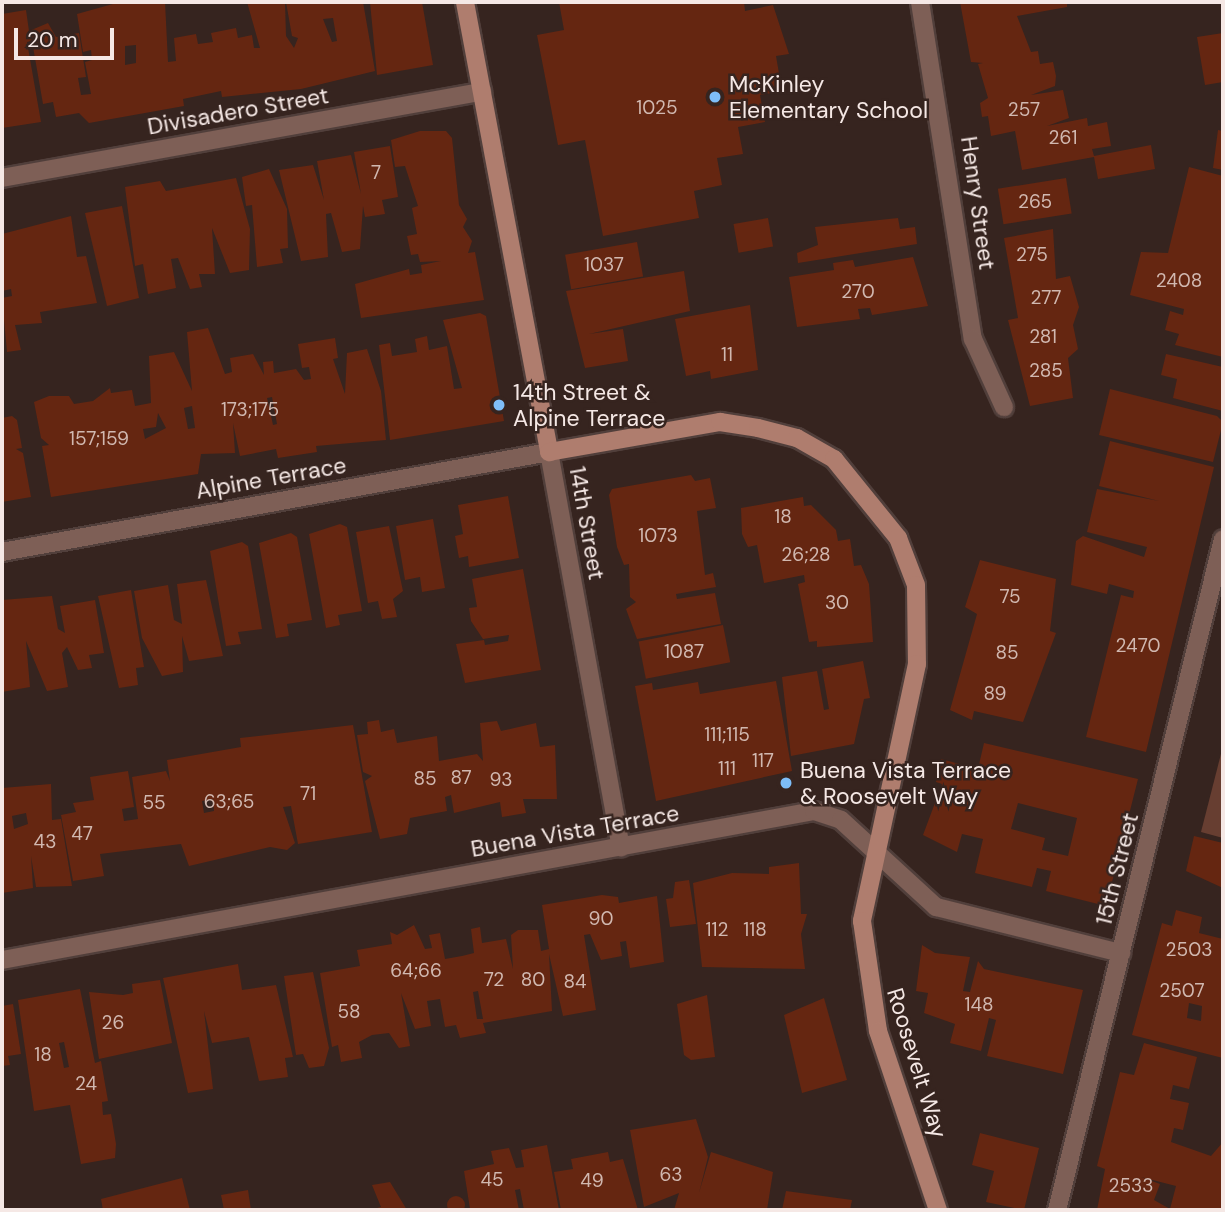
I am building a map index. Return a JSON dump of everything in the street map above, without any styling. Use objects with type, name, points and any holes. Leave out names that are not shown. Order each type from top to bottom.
[{"type":"street","name":"14th Street","points":[[465,2],[621,847]]},
{"type":"street","name":"Henry Street","points":[[920,2],[973,339],[1004,407]]},
{"type":"street","name":"Divisadero Street","points":[[2,178],[482,92]]},
{"type":"street","name":"Roosevelt Way","points":[[548,452],[720,422],[797,438],[834,459],[872,498],[898,538],[916,585],[917,664],[862,920],[866,980],[939,1210]]},
{"type":"street","name":"Alpine Terrace","points":[[2,552],[548,452]]},
{"type":"street","name":"15th Street","points":[[1057,1210],[1223,539]]},
{"type":"street","name":"Buena Vista Terrace","points":[[2,960],[814,811],[841,820],[936,906],[1121,953]]},
{"type":"shaded area","points":[[1223,746],[1223,838],[1201,832]]},
{"type":"building","points":[[120,2],[165,2],[168,62],[176,61],[174,38],[196,34],[198,44],[213,42],[211,33],[236,28],[238,38],[252,35],[254,48],[260,48],[247,2],[285,2],[286,36],[294,48],[298,38],[292,36],[286,2],[363,2],[375,71],[301,89],[222,97],[221,91],[183,99],[184,106],[89,123],[79,113],[56,117],[53,102],[43,104],[32,41],[27,42],[41,122],[2,128],[2,14],[26,10],[29,31],[48,23],[56,37],[79,33],[86,77],[78,78],[81,95],[91,94],[85,62],[92,60],[91,50],[83,52],[77,14]],"holes":[[[333,18],[337,41],[332,42],[323,19]],[[136,45],[136,63],[125,65],[125,46]]]},
{"type":"building","points":[[370,2],[422,2],[433,65],[377,75]]},
{"type":"building","points":[[559,2],[744,2],[745,11],[773,5],[789,54],[776,56],[782,91],[760,95],[765,122],[738,127],[743,154],[717,158],[722,185],[694,191],[699,218],[603,236],[585,140],[558,145],[537,35],[564,30]]},
{"type":"building","points":[[960,2],[1067,2],[1067,7],[1017,16],[1031,52],[1038,51],[1040,64],[1053,62],[1056,76],[1055,86],[1031,95],[1063,90],[1069,118],[1047,126],[1087,118],[1088,126],[1107,122],[1111,146],[1092,149],[1094,156],[1151,145],[1155,169],[1098,179],[1094,157],[1022,170],[1015,131],[991,136],[988,116],[982,117],[980,103],[988,98],[978,64],[983,63],[971,62]]},
{"type":"building","points":[[1223,33],[1223,82],[1205,85],[1197,37]]},
{"type":"building","points":[[1218,130],[1223,131],[1223,170],[1213,168]]},
{"type":"building","points":[[420,131],[446,131],[452,138],[459,205],[467,219],[463,227],[472,241],[468,253],[475,252],[484,300],[361,318],[355,284],[409,269],[410,275],[422,273],[421,265],[441,261],[420,262],[418,254],[411,255],[407,236],[417,234],[412,208],[418,206],[405,166],[395,167],[391,140]]},
{"type":"building","points":[[390,146],[398,197],[382,200],[385,214],[365,217],[363,206],[360,249],[342,252],[331,213],[326,214],[328,257],[301,261],[279,170],[313,165],[324,200],[317,161],[351,155],[361,194],[354,152]]},
{"type":"building","points":[[1189,167],[1223,176],[1223,357],[1175,345],[1179,334],[1165,330],[1170,311],[1183,315],[1184,309],[1130,295],[1141,252],[1168,253]]},
{"type":"building","points":[[269,169],[287,209],[288,248],[280,249],[283,263],[257,267],[252,205],[246,206],[242,177]]},
{"type":"building","points":[[236,178],[250,229],[249,270],[230,273],[212,228],[215,274],[199,274],[202,287],[190,289],[178,258],[171,259],[176,288],[148,294],[143,264],[135,266],[125,187],[160,181],[166,191]]},
{"type":"building","points":[[1066,178],[1072,214],[1003,224],[998,189]]},
{"type":"building","points":[[122,206],[139,298],[107,306],[85,213]]},
{"type":"building","points":[[71,216],[77,257],[86,256],[97,303],[40,312],[42,323],[15,325],[21,350],[7,352],[2,298],[12,296],[11,289],[2,291],[2,234]]},
{"type":"building","points":[[768,218],[773,247],[739,253],[734,224]]},
{"type":"building","points":[[898,218],[900,229],[915,227],[917,244],[798,263],[797,253],[818,245],[815,227]]},
{"type":"building","points":[[1053,229],[1056,279],[1070,276],[1079,307],[1073,325],[1078,349],[1068,358],[1073,398],[1030,406],[1008,320],[1018,318],[1004,238]]},
{"type":"building","points":[[637,242],[643,276],[571,289],[565,255]]},
{"type":"building","points":[[913,257],[928,306],[872,315],[870,308],[858,309],[860,319],[797,327],[789,277],[834,270],[833,263],[853,260],[855,267]]},
{"type":"building","points":[[684,271],[690,311],[589,334],[623,329],[628,361],[585,368],[566,291]]},
{"type":"building","points":[[750,305],[758,370],[711,379],[710,371],[686,376],[675,319]]},
{"type":"building","points":[[480,313],[486,316],[504,421],[390,440],[379,345],[390,343],[392,356],[417,352],[415,339],[427,336],[429,350],[447,346],[454,389],[462,388],[443,320]]},
{"type":"building","points":[[208,328],[225,374],[232,372],[230,358],[253,354],[264,375],[263,362],[273,361],[274,373],[296,369],[304,380],[311,379],[309,367],[302,368],[298,344],[335,338],[338,358],[333,359],[345,394],[347,353],[367,349],[381,391],[386,440],[316,446],[317,452],[278,458],[276,449],[240,456],[233,423],[235,453],[201,454],[198,474],[51,497],[42,446],[49,445],[41,438],[34,402],[49,396],[69,396],[74,404],[93,401],[110,388],[111,393],[132,390],[135,406],[151,403],[149,356],[174,352],[192,391],[187,332]],"holes":[[[272,397],[277,424],[273,425],[267,398]],[[192,406],[195,428],[188,429],[184,408]],[[158,413],[166,428],[145,439],[143,429],[156,427]]]},
{"type":"building","points":[[1166,354],[1223,367],[1223,411],[1173,398],[1177,379],[1161,375]]},
{"type":"building","points":[[1110,389],[1217,416],[1223,422],[1213,462],[1099,435]]},
{"type":"building","points":[[12,416],[17,420],[22,448],[16,449],[23,453],[31,497],[2,502],[2,418]]},
{"type":"building","points":[[1110,441],[1214,467],[1146,752],[1086,737],[1121,595],[1133,598],[1134,591],[1109,584],[1107,594],[1071,585],[1076,541],[1083,536],[1144,557],[1147,547],[1087,532],[1097,489],[1159,501],[1099,486]]},
{"type":"building","points":[[691,475],[695,481],[710,478],[716,508],[697,511],[705,575],[713,573],[716,587],[676,594],[677,599],[715,593],[721,624],[637,639],[626,609],[636,602],[630,597],[629,564],[624,565],[617,547],[609,495],[612,489]]},
{"type":"building","points":[[508,496],[519,558],[469,567],[468,556],[459,558],[455,536],[463,534],[458,505]]},
{"type":"building","points":[[803,497],[804,506],[811,505],[836,530],[838,541],[850,539],[854,566],[861,565],[869,584],[873,642],[817,647],[817,641],[809,642],[798,584],[805,582],[804,575],[764,583],[757,545],[748,547],[742,534],[741,508]]},
{"type":"building","points":[[433,519],[445,588],[422,592],[420,577],[405,580],[396,526]]},
{"type":"building","points":[[340,524],[347,527],[362,611],[338,615],[340,625],[326,628],[309,534]]},
{"type":"building","points":[[389,526],[403,591],[393,599],[397,617],[382,619],[378,601],[368,603],[356,532]]},
{"type":"building","points":[[291,533],[297,537],[312,620],[287,624],[289,636],[276,638],[259,543]]},
{"type":"building","points":[[242,542],[248,546],[262,629],[238,632],[241,644],[226,646],[210,551]]},
{"type":"building","points":[[980,560],[1056,579],[1050,631],[1056,633],[1023,722],[974,711],[972,720],[950,710],[977,614],[965,607]]},
{"type":"building","points":[[523,569],[541,670],[465,683],[456,644],[484,640],[485,645],[508,641],[509,635],[483,639],[471,621],[469,608],[477,607],[472,579]]},
{"type":"building","points":[[206,580],[223,656],[189,661],[182,636],[183,672],[162,676],[142,638],[134,591],[168,585],[174,620],[182,624],[177,584]]},
{"type":"building","points":[[131,590],[144,667],[136,668],[138,685],[119,688],[98,596]]},
{"type":"building","points":[[52,596],[58,629],[65,633],[60,606],[95,600],[104,653],[89,655],[92,668],[78,670],[67,647],[62,653],[68,687],[47,691],[26,641],[30,687],[2,692],[2,600]]},
{"type":"building","points":[[723,625],[730,662],[646,679],[639,641]]},
{"type":"building","points":[[863,661],[870,698],[864,699],[854,744],[791,756],[782,677],[817,671],[824,710],[829,709],[822,669]]},
{"type":"building","points":[[776,681],[792,771],[656,801],[635,686],[652,683],[653,690],[698,682],[700,694]]},
{"type":"building","points":[[379,720],[381,732],[394,729],[397,743],[437,736],[439,761],[477,754],[483,761],[480,723],[497,721],[501,731],[536,723],[540,747],[555,745],[557,799],[523,799],[526,813],[502,817],[500,802],[454,813],[451,795],[445,797],[447,811],[410,818],[407,834],[380,839],[365,781],[372,776],[363,772],[357,735],[368,734],[367,722]]},
{"type":"building","points":[[353,725],[372,832],[298,844],[291,806],[283,807],[295,843],[287,850],[270,847],[189,866],[181,844],[100,854],[104,876],[73,881],[61,815],[76,812],[73,803],[94,800],[90,777],[128,771],[134,807],[122,809],[124,821],[138,819],[132,777],[166,771],[170,781],[167,760],[241,747],[240,738]],"holes":[[[213,799],[214,811],[204,813],[202,801]]]},
{"type":"building","points":[[984,743],[1138,779],[1106,906],[1046,891],[1051,871],[1037,868],[1032,887],[975,873],[983,839],[962,834],[957,852],[923,835],[942,784],[936,782],[941,759],[978,769]],"holes":[[[1018,803],[1077,818],[1068,856],[1042,850],[1045,838],[1011,829]]]},
{"type":"building","points":[[51,784],[52,820],[61,819],[72,886],[36,887],[31,856],[33,888],[2,893],[2,788]],"holes":[[[26,813],[28,824],[14,829],[12,816]]]},
{"type":"building","points":[[1194,836],[1223,843],[1223,888],[1186,871]]},
{"type":"building","points":[[799,863],[801,914],[807,914],[801,934],[805,969],[702,967],[693,883],[732,873],[769,874],[769,867]]},
{"type":"building","points":[[689,880],[696,924],[670,927],[666,899],[673,898],[675,882]]},
{"type":"building","points":[[602,895],[618,897],[619,903],[657,896],[664,962],[630,968],[626,941],[620,942],[622,956],[601,960],[590,934],[584,935],[596,1010],[563,1016],[549,954],[552,1011],[483,1023],[486,1033],[460,1038],[456,1025],[445,1027],[440,999],[427,1001],[431,1026],[415,1029],[401,993],[410,1046],[399,1048],[389,1033],[372,1035],[359,1042],[362,1058],[341,1062],[338,1045],[332,1047],[320,973],[360,966],[357,950],[392,944],[390,932],[397,935],[414,925],[425,949],[432,948],[429,935],[440,933],[445,959],[474,953],[471,929],[480,927],[482,943],[506,939],[513,969],[511,935],[518,930],[538,930],[541,951],[549,949],[542,905]],"holes":[[[478,991],[483,1019],[477,1019],[473,992]]]},
{"type":"building","points":[[1176,910],[1202,917],[1199,933],[1223,939],[1223,1058],[1132,1035],[1162,923],[1172,926]],"holes":[[[1189,1003],[1202,1006],[1201,1021],[1187,1018]]]},
{"type":"building","points":[[922,945],[935,953],[970,957],[963,991],[970,992],[978,961],[984,969],[1083,990],[1063,1074],[987,1056],[996,1020],[989,1018],[981,1051],[950,1043],[955,1024],[924,1013],[928,993],[916,991]]},
{"type":"building","points":[[238,964],[242,990],[276,985],[293,1057],[285,1058],[288,1077],[259,1081],[249,1037],[212,1043],[204,1011],[213,1089],[188,1093],[163,978]]},
{"type":"building","points":[[313,972],[329,1048],[324,1066],[309,1068],[303,1054],[296,1055],[284,976]]},
{"type":"building","points":[[160,980],[172,1043],[99,1059],[89,992],[123,995],[133,993],[132,984]]},
{"type":"building","points":[[80,989],[95,1063],[101,1061],[108,1101],[102,1102],[103,1115],[111,1114],[116,1144],[115,1158],[81,1164],[70,1105],[34,1111],[18,1000]],"holes":[[[64,1042],[69,1067],[64,1068],[59,1043]]]},
{"type":"building","points":[[707,995],[715,1057],[691,1060],[684,1055],[677,1004]]},
{"type":"building","points":[[824,998],[847,1080],[802,1093],[784,1015]]},
{"type":"building","points":[[13,1004],[21,1054],[8,1056],[10,1065],[2,1066],[2,1006]]},
{"type":"building","points":[[1144,1043],[1197,1057],[1189,1089],[1173,1085],[1170,1099],[1189,1103],[1183,1130],[1174,1128],[1171,1142],[1211,1156],[1223,1142],[1223,1210],[1097,1210],[1105,1169],[1097,1166],[1120,1072],[1134,1075]],"holes":[[[1141,1177],[1176,1186],[1170,1209],[1154,1200],[1160,1184]]]},
{"type":"building","points":[[696,1119],[708,1157],[699,1193],[711,1152],[773,1172],[767,1210],[674,1210],[679,1193],[644,1207],[630,1130]]},
{"type":"building","points":[[980,1133],[1039,1148],[1024,1210],[986,1202],[994,1171],[972,1165]]},
{"type":"building","points":[[547,1145],[559,1210],[524,1210],[520,1189],[515,1190],[519,1210],[470,1209],[464,1171],[494,1164],[491,1151],[509,1148],[516,1168],[524,1167],[521,1150]]},
{"type":"building","points":[[608,1152],[610,1162],[623,1159],[638,1210],[561,1210],[554,1172],[573,1169],[571,1159]]},
{"type":"building","points":[[182,1178],[190,1210],[103,1210],[101,1199]]},
{"type":"building","points":[[390,1182],[407,1210],[369,1210],[381,1207],[372,1185]]},
{"type":"building","points":[[248,1190],[251,1210],[224,1210],[221,1195]]},
{"type":"building","points":[[786,1191],[852,1200],[850,1210],[782,1210]]},
{"type":"building","points":[[456,1196],[462,1199],[465,1205],[462,1211],[456,1214],[450,1211],[447,1205],[450,1199]]},
{"type":"place","name":"McKinley Elementary School","points":[[715,97]]},
{"type":"place","name":"14th Street & Alpine Terrace","points":[[499,405]]},
{"type":"place","name":"Buena Vista Terrace & Roosevelt Way","points":[[786,783]]}]
